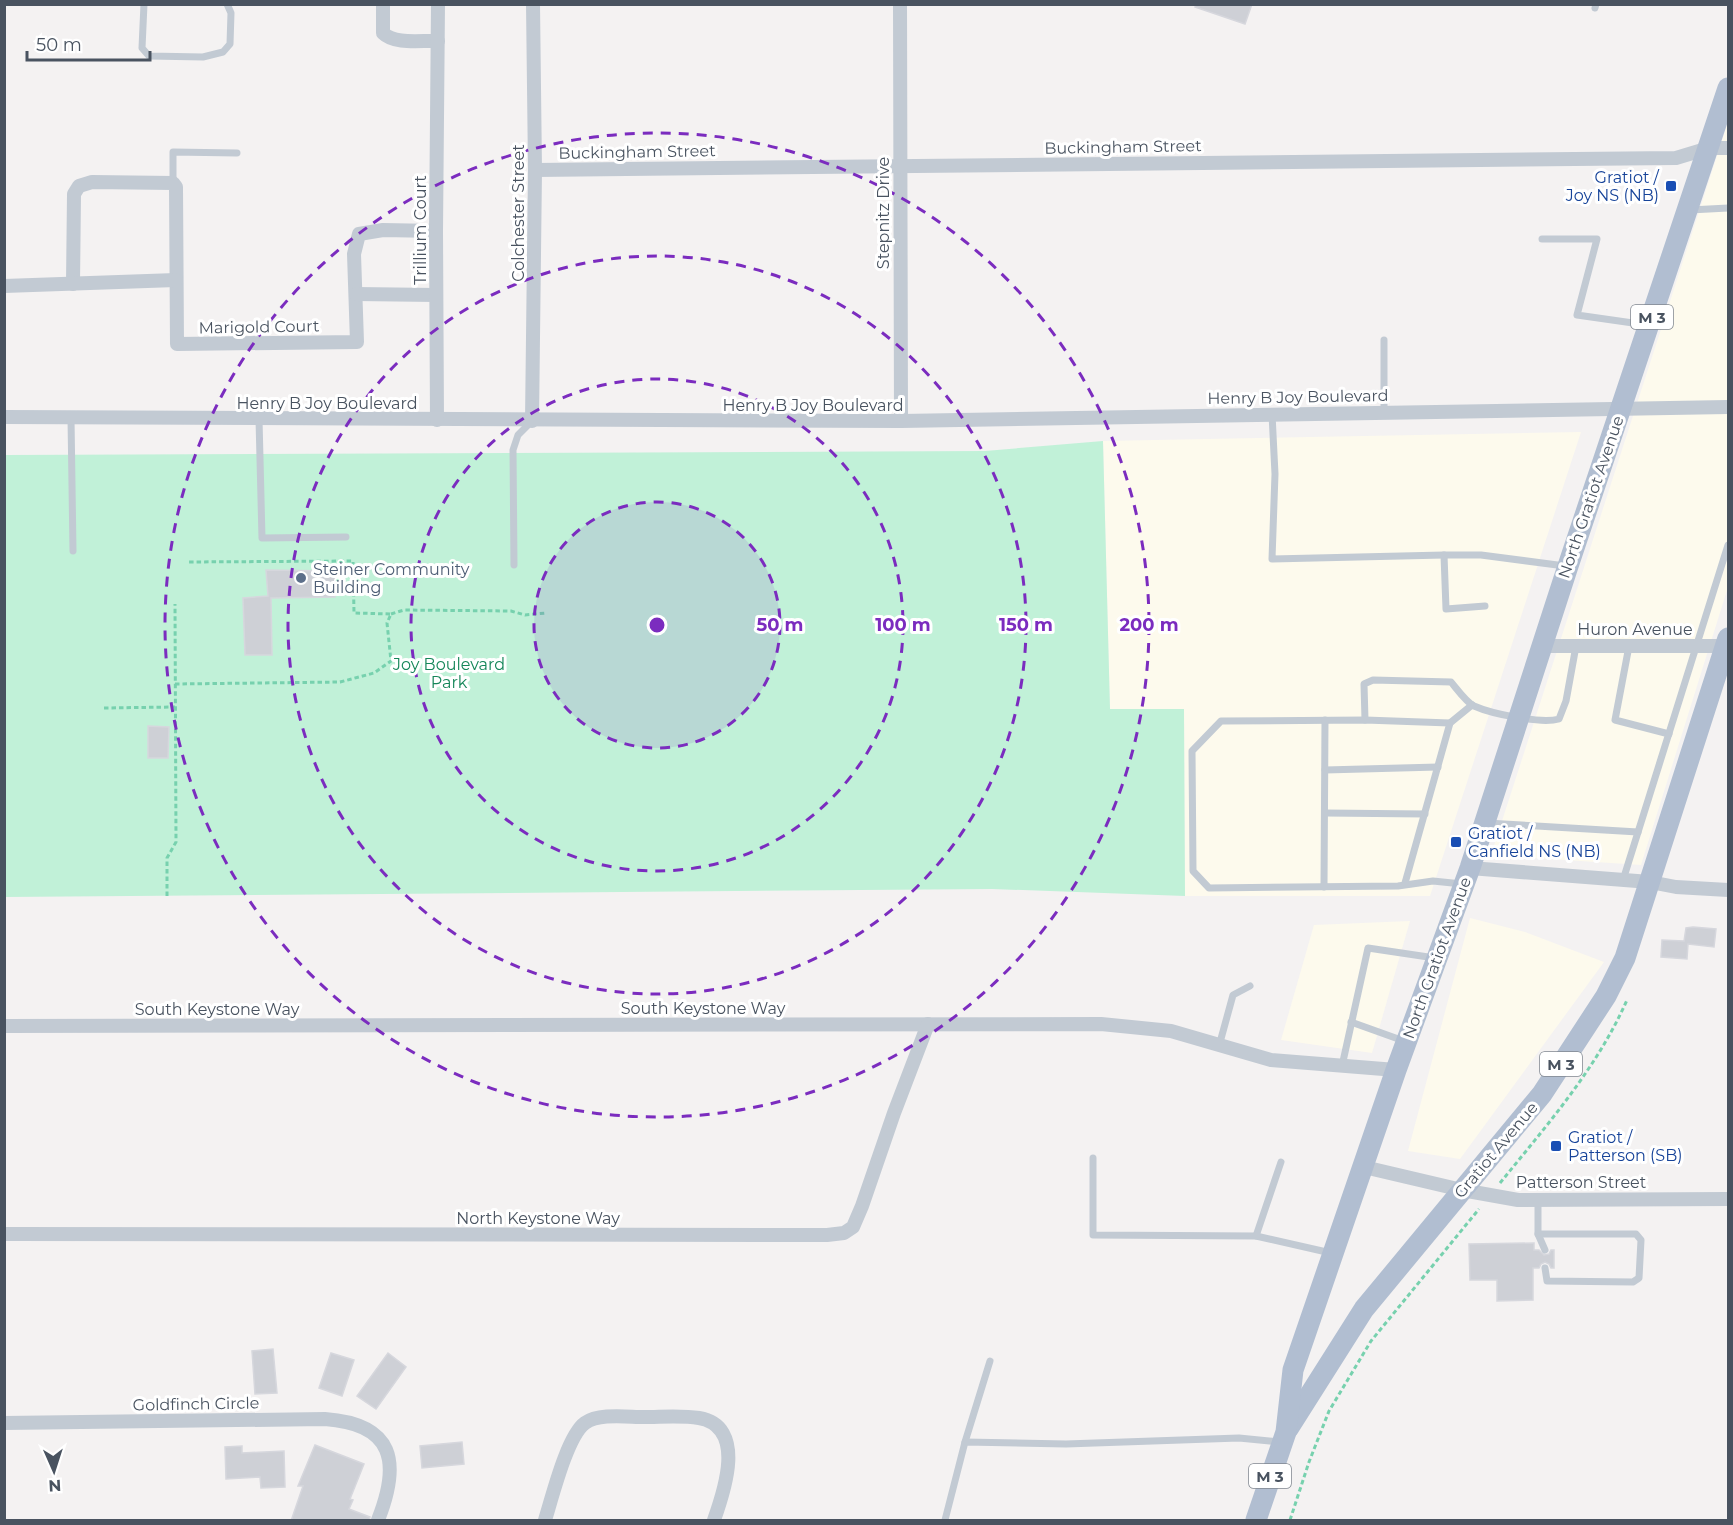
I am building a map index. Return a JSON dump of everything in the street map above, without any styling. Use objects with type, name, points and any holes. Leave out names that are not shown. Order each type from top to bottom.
[{"type":"main road","name":"M 3","points":[[1685,218],[1719,148],[1728,88]]},
{"type":"main road","name":"North Gratiot Avenue","points":[[1256,1521],[1284,1437],[1293,1370],[1396,1070],[1467,876],[1685,218]]},
{"type":"main road","name":"Gratiot Avenue","points":[[1284,1437],[1364,1309],[1542,1094],[1606,996],[1625,958],[1728,643]]},
{"type":"street","points":[[383,4],[383,33],[388,38],[438,41]]},
{"type":"street","name":"Trillium Court","points":[[437,420],[435,231],[438,4]]},
{"type":"street","name":"Colchester Street","points":[[532,4],[535,170],[532,421]]},
{"type":"street","name":"Stepnitz Drive","points":[[900,4],[901,421]]},
{"type":"street","name":"Buckingham Street","points":[[535,170],[1677,158],[1719,148]]},
{"type":"street","points":[[73,284],[74,194],[79,186],[92,182],[173,183]]},
{"type":"street","name":"Marigold Court","points":[[173,183],[176,187],[177,344],[357,342],[354,254],[359,234],[383,230],[435,231]]},
{"type":"street","points":[[4,286],[176,280]]},
{"type":"street","points":[[356,294],[436,295]]},
{"type":"street","name":"Henry B Joy Boulevard","points":[[4,417],[901,421],[1728,407]]},
{"type":"street","name":"Huron Avenue","points":[[1542,646],[1728,643]]},
{"type":"street","points":[[1467,876],[1623,880],[1676,887],[1728,890]]},
{"type":"street","name":"North Keystone Way","points":[[4,1234],[827,1235],[844,1233],[853,1227],[862,1206],[928,1024]]},
{"type":"street","name":"South Keystone Way","points":[[4,1026],[1101,1024],[1171,1031],[1271,1060],[1396,1070]]},
{"type":"street","name":"Patterson Street","points":[[1364,1167],[1462,1190],[1518,1200],[1728,1198]]},
{"type":"street","points":[[545,1521],[570,1446],[586,1422],[614,1418],[687,1417],[708,1420],[717,1426],[726,1441],[728,1473],[725,1490],[714,1521]]},
{"type":"street","name":"Goldfinch Circle","points":[[4,1423],[325,1419],[357,1424],[367,1428],[382,1440],[388,1450],[390,1473],[378,1521]]},
{"type":"lane","points":[[144,4],[142,48],[149,56],[192,57],[224,52],[230,44],[231,14],[227,4]]},
{"type":"lane","points":[[173,183],[173,152],[237,153]]},
{"type":"lane","points":[[1685,218],[1728,208]]},
{"type":"lane","points":[[1542,238],[1597,239],[1577,315],[1649,325]]},
{"type":"lane","points":[[1384,340],[1384,412]]},
{"type":"lane","points":[[1272,414],[1275,474],[1272,559],[1481,555],[1568,566]]},
{"type":"lane","points":[[71,418],[73,551]]},
{"type":"lane","points":[[259,419],[262,538],[346,537]]},
{"type":"lane","points":[[514,565],[513,450],[518,435],[532,421]]},
{"type":"lane","points":[[1623,880],[1728,545]]},
{"type":"lane","points":[[1444,555],[1446,609],[1485,606]]},
{"type":"lane","points":[[1365,720],[1364,684],[1372,680],[1451,682],[1472,705],[1519,718],[1551,721],[1559,719],[1566,701],[1576,646]]},
{"type":"lane","points":[[1629,646],[1615,720],[1669,734]]},
{"type":"lane","points":[[1405,883],[1450,723],[1472,705]]},
{"type":"lane","points":[[1324,887],[1325,720]]},
{"type":"lane","points":[[1450,723],[1365,720],[1221,721],[1192,751],[1193,871],[1209,888],[1398,886],[1405,883],[1467,876]]},
{"type":"lane","points":[[1325,770],[1438,768]]},
{"type":"lane","points":[[1325,813],[1425,814]]},
{"type":"lane","points":[[1484,823],[1638,832]]},
{"type":"lane","points":[[1342,1066],[1368,948],[1438,958]]},
{"type":"lane","points":[[1219,1046],[1233,995],[1250,986]]},
{"type":"lane","points":[[1352,1022],[1407,1042]]},
{"type":"lane","points":[[1093,1158],[1093,1235],[1256,1236],[1334,1253]]},
{"type":"lane","points":[[1256,1236],[1281,1162]]},
{"type":"lane","points":[[1538,1200],[1538,1234],[1545,1250]]},
{"type":"lane","points":[[1538,1234],[1636,1234],[1641,1240],[1639,1278],[1633,1282],[1547,1281],[1545,1268]]},
{"type":"lane","points":[[945,1521],[965,1442],[990,1361]]},
{"type":"lane","points":[[965,1442],[1066,1444],[1284,1437]]},
{"type":"path","points":[[188,562],[353,561],[354,613],[391,614],[404,610],[511,611],[525,615],[546,613]]},
{"type":"path","points":[[167,896],[167,858],[176,842],[175,604]]},
{"type":"path","points":[[175,684],[340,682],[374,673],[391,662],[387,623],[391,614]]},
{"type":"path","points":[[104,708],[175,707]]},
{"type":"path","points":[[1290,1521],[1309,1462],[1329,1411],[1371,1341],[1564,1104],[1606,1042],[1628,1000]]},
{"type":"shaded area","points":[[1728,122],[1728,587],[1641,865],[1491,855]]},
{"type":"shaded area","points":[[1581,432],[1430,896],[1185,896],[1184,710],[1110,710],[1103,441]]},
{"type":"shaded area","points":[[1470,918],[1525,932],[1604,962],[1460,1159],[1408,1151]]},
{"type":"shaded area","points":[[1410,921],[1372,1053],[1281,1040],[1314,925]]},
{"type":"green space","name":"Joy Boulevard Park","points":[[1103,441],[1110,709],[1184,709],[1185,896],[992,889],[5,897],[4,455],[985,451]]},
{"type":"building","points":[[1196,4],[1252,4],[1245,24],[1195,7]]},
{"type":"building","points":[[266,570],[335,571],[335,597],[271,598],[272,655],[245,655],[243,598],[268,596]]},
{"type":"building","points":[[148,726],[169,727],[168,758],[148,758]]},
{"type":"building","points":[[1686,928],[1716,929],[1714,947],[1688,944],[1687,959],[1661,957],[1662,940],[1684,941]]},
{"type":"building","points":[[1534,1243],[1534,1250],[1539,1250],[1544,1255],[1554,1250],[1554,1268],[1545,1262],[1539,1268],[1533,1268],[1533,1300],[1497,1301],[1497,1280],[1470,1280],[1469,1244]]},
{"type":"building","points":[[273,1349],[277,1393],[255,1394],[252,1351]]},
{"type":"building","points":[[331,1353],[354,1360],[342,1396],[319,1388]]},
{"type":"building","points":[[388,1353],[406,1367],[376,1409],[357,1396]]},
{"type":"building","points":[[462,1442],[464,1464],[422,1468],[420,1446]]},
{"type":"building","points":[[315,1445],[364,1464],[350,1499],[353,1500],[349,1509],[370,1517],[369,1521],[291,1521],[303,1486],[298,1486]]},
{"type":"building","points":[[242,1446],[242,1453],[284,1451],[285,1487],[261,1488],[260,1477],[226,1479],[225,1447]]},
{"type":"place","name":"Gratiot / Joy NS (NB)","points":[[1671,186]]},
{"type":"place","name":"Steiner Community Building","points":[[301,578]]},
{"type":"place","name":"Gratiot / Canfield NS (NB)","points":[[1456,842]]},
{"type":"place","name":"Gratiot / Patterson (SB)","points":[[1556,1146]]}]
